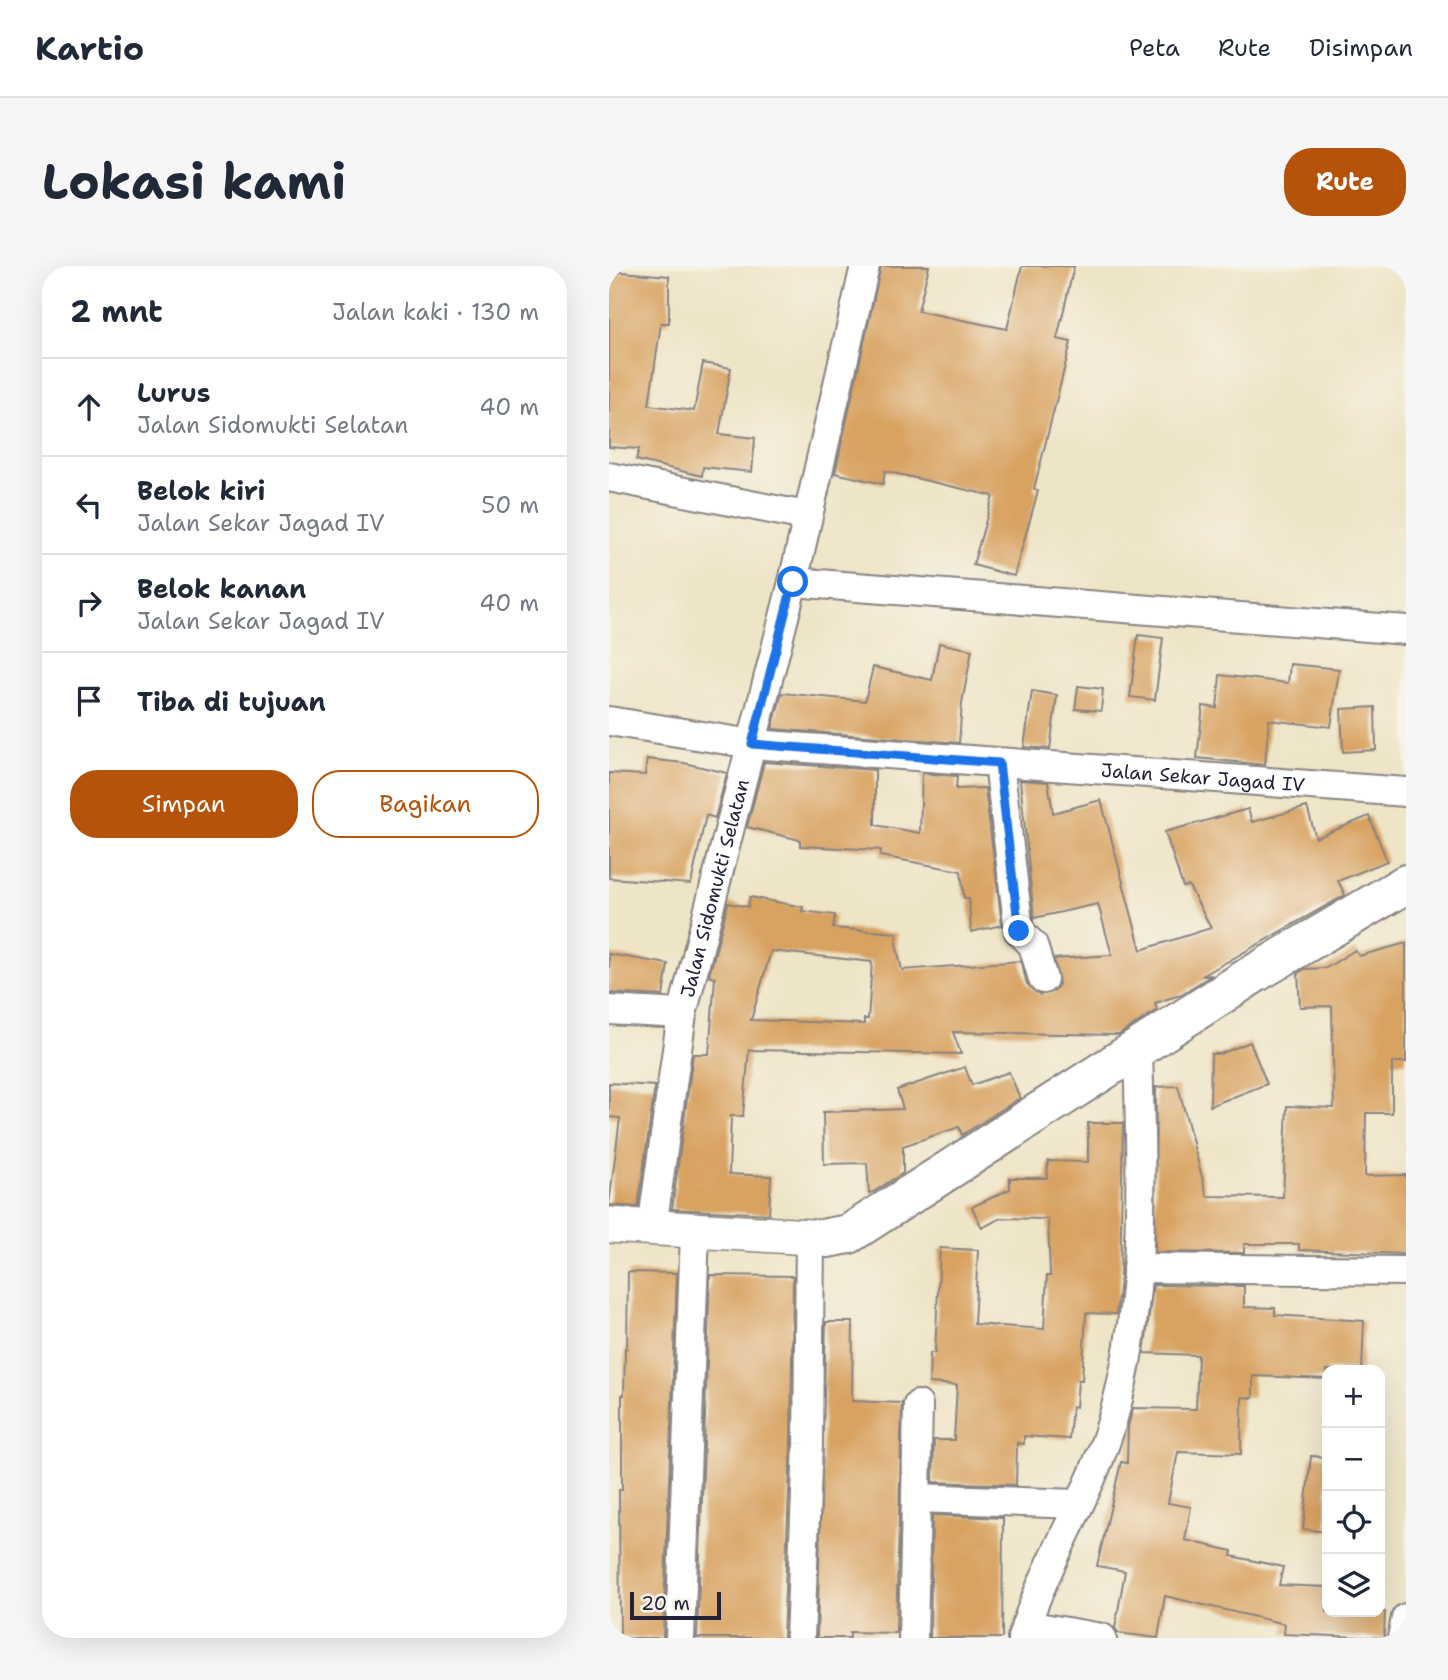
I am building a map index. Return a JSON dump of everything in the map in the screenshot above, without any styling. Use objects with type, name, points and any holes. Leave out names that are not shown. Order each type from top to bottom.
[{"type":"main road","points":[[818,1238],[849,1234],[1252,975],[1406,884]]},
{"type":"street","name":"Jalan Sidomukti Selatan","points":[[652,1228],[682,1014],[793,582],[865,266]]},
{"type":"street","points":[[609,477],[806,516]]},
{"type":"street","points":[[793,582],[1406,630]]},
{"type":"street","name":"Jalan Sekar Jagad IV","points":[[609,721],[752,744],[1406,792]]},
{"type":"street","points":[[999,763],[1019,931],[1033,945],[1043,979]]},
{"type":"street","points":[[609,1010],[682,1014]]},
{"type":"street","points":[[1102,1638],[1024,1631],[1037,1593],[1078,1504],[1113,1418],[1124,1368],[1137,1268],[1140,1161],[1138,1048]]},
{"type":"street","points":[[609,1225],[652,1228],[695,1238],[818,1238],[800,1638]]},
{"type":"street","points":[[680,1638],[695,1238]]},
{"type":"street","points":[[1137,1268],[1406,1271]]},
{"type":"street","points":[[913,1638],[918,1405]]},
{"type":"street","points":[[917,1498],[1078,1504]]},
{"type":"street","points":[[1402,1638],[1406,1618]]},
{"type":"building","points":[[881,266],[929,266],[918,311],[1007,329],[1022,266],[1074,266],[1057,339],[1071,342],[1034,489],[1038,491],[1014,576],[973,565],[993,496],[885,471],[883,484],[835,473]]},
{"type":"building","points":[[609,271],[669,276],[669,323],[661,323],[649,405],[694,411],[703,363],[731,368],[719,434],[755,438],[752,472],[703,467],[702,476],[636,460],[639,449],[609,447]]},
{"type":"building","points":[[1138,635],[1163,638],[1155,700],[1130,697]]},
{"type":"building","points":[[939,643],[972,650],[962,703],[959,743],[772,729],[782,693],[865,701],[873,667],[932,680]]},
{"type":"building","points":[[1290,664],[1339,669],[1331,727],[1269,720],[1265,765],[1197,758],[1203,706],[1217,708],[1220,675],[1288,683]]},
{"type":"building","points":[[1078,686],[1103,689],[1101,711],[1075,709]]},
{"type":"building","points":[[1032,691],[1057,695],[1050,749],[1024,747]]},
{"type":"building","points":[[1375,707],[1376,750],[1343,752],[1341,709]]},
{"type":"building","points":[[647,759],[684,763],[727,773],[715,818],[706,815],[691,884],[609,878],[609,773],[645,775]]},
{"type":"building","points":[[764,762],[875,770],[875,825],[920,833],[922,773],[957,776],[956,789],[985,788],[1002,925],[971,932],[969,898],[964,898],[961,871],[880,856],[881,850],[800,846],[800,840],[747,827]]},
{"type":"building","points":[[1020,780],[1048,782],[1053,813],[1101,800],[1141,950],[1211,928],[1189,886],[1183,887],[1165,832],[1248,809],[1252,822],[1307,807],[1316,838],[1369,816],[1387,861],[1338,881],[1345,895],[1202,976],[1212,975],[1180,995],[1155,1003],[1157,1010],[1119,1035],[953,1032],[961,1054],[749,1050],[743,1116],[731,1116],[729,1174],[771,1176],[769,1214],[672,1209],[693,1054],[709,1054],[715,978],[709,976],[728,903],[748,907],[750,897],[803,907],[802,911],[835,915],[833,928],[897,933],[896,944],[902,970],[1021,961],[1027,984],[1040,995],[1054,991],[1059,984],[1054,959],[1112,955],[1098,904],[1034,918]],"holes":[[[771,951],[872,962],[868,1019],[864,1019],[864,1024],[751,1020]]]},
{"type":"building","points":[[1406,943],[1406,1062],[1392,1062],[1392,1113],[1366,1113],[1365,1176],[1406,1175],[1406,1254],[1299,1250],[1299,1244],[1244,1244],[1244,1253],[1155,1252],[1156,1087],[1178,1086],[1207,1196],[1283,1197],[1287,1106],[1334,1108],[1332,1006],[1300,1007],[1298,973],[1305,969],[1326,968],[1355,950],[1359,956]]},
{"type":"building","points":[[609,954],[668,964],[663,996],[609,993]]},
{"type":"building","points":[[1250,1042],[1267,1084],[1210,1106],[1211,1054],[1220,1054]]},
{"type":"building","points":[[965,1067],[972,1085],[1009,1072],[1020,1098],[962,1135],[959,1127],[903,1146],[903,1173],[873,1192],[869,1193],[867,1163],[824,1164],[823,1112],[903,1109],[897,1090]]},
{"type":"building","points":[[609,1083],[655,1086],[638,1207],[609,1205],[620,1118],[609,1117]]},
{"type":"building","points":[[1088,1123],[1123,1123],[1120,1280],[1116,1314],[1086,1313],[1082,1380],[1078,1380],[1076,1407],[1072,1407],[1069,1439],[1024,1436],[1024,1444],[1017,1443],[1016,1485],[933,1482],[934,1440],[954,1440],[957,1385],[929,1383],[930,1353],[935,1353],[940,1248],[978,1250],[974,1324],[1044,1329],[1047,1276],[1050,1276],[1048,1219],[1001,1218],[982,1228],[972,1207],[1010,1189],[1010,1178],[1047,1178],[1048,1161],[1088,1162]]},
{"type":"building","points":[[628,1272],[677,1273],[663,1638],[620,1638],[619,1490],[622,1490],[622,1395],[627,1348]]},
{"type":"building","points":[[710,1275],[793,1276],[791,1444],[783,1638],[697,1638]]},
{"type":"building","points":[[1153,1285],[1244,1286],[1244,1307],[1275,1308],[1275,1315],[1364,1321],[1362,1365],[1322,1365],[1322,1379],[1253,1376],[1253,1398],[1242,1397],[1241,1454],[1178,1452],[1168,1503],[1191,1507],[1185,1540],[1232,1551],[1231,1556],[1283,1567],[1279,1585],[1322,1587],[1322,1617],[1385,1617],[1384,1638],[1284,1634],[1285,1624],[1165,1596],[1158,1638],[1118,1633],[1115,1628],[1125,1571],[1097,1566],[1121,1462],[1127,1463],[1128,1426],[1133,1408],[1196,1409],[1198,1355],[1144,1353]]},
{"type":"building","points":[[826,1322],[853,1322],[852,1401],[902,1403],[896,1633],[850,1632],[850,1638],[817,1638]]},
{"type":"building","points":[[1311,1456],[1322,1457],[1322,1531],[1303,1529]]},
{"type":"building","points":[[932,1515],[1003,1518],[1002,1638],[930,1638]]},
{"type":"route","points":[[793,582],[752,744],[999,763],[1019,931]]}]
